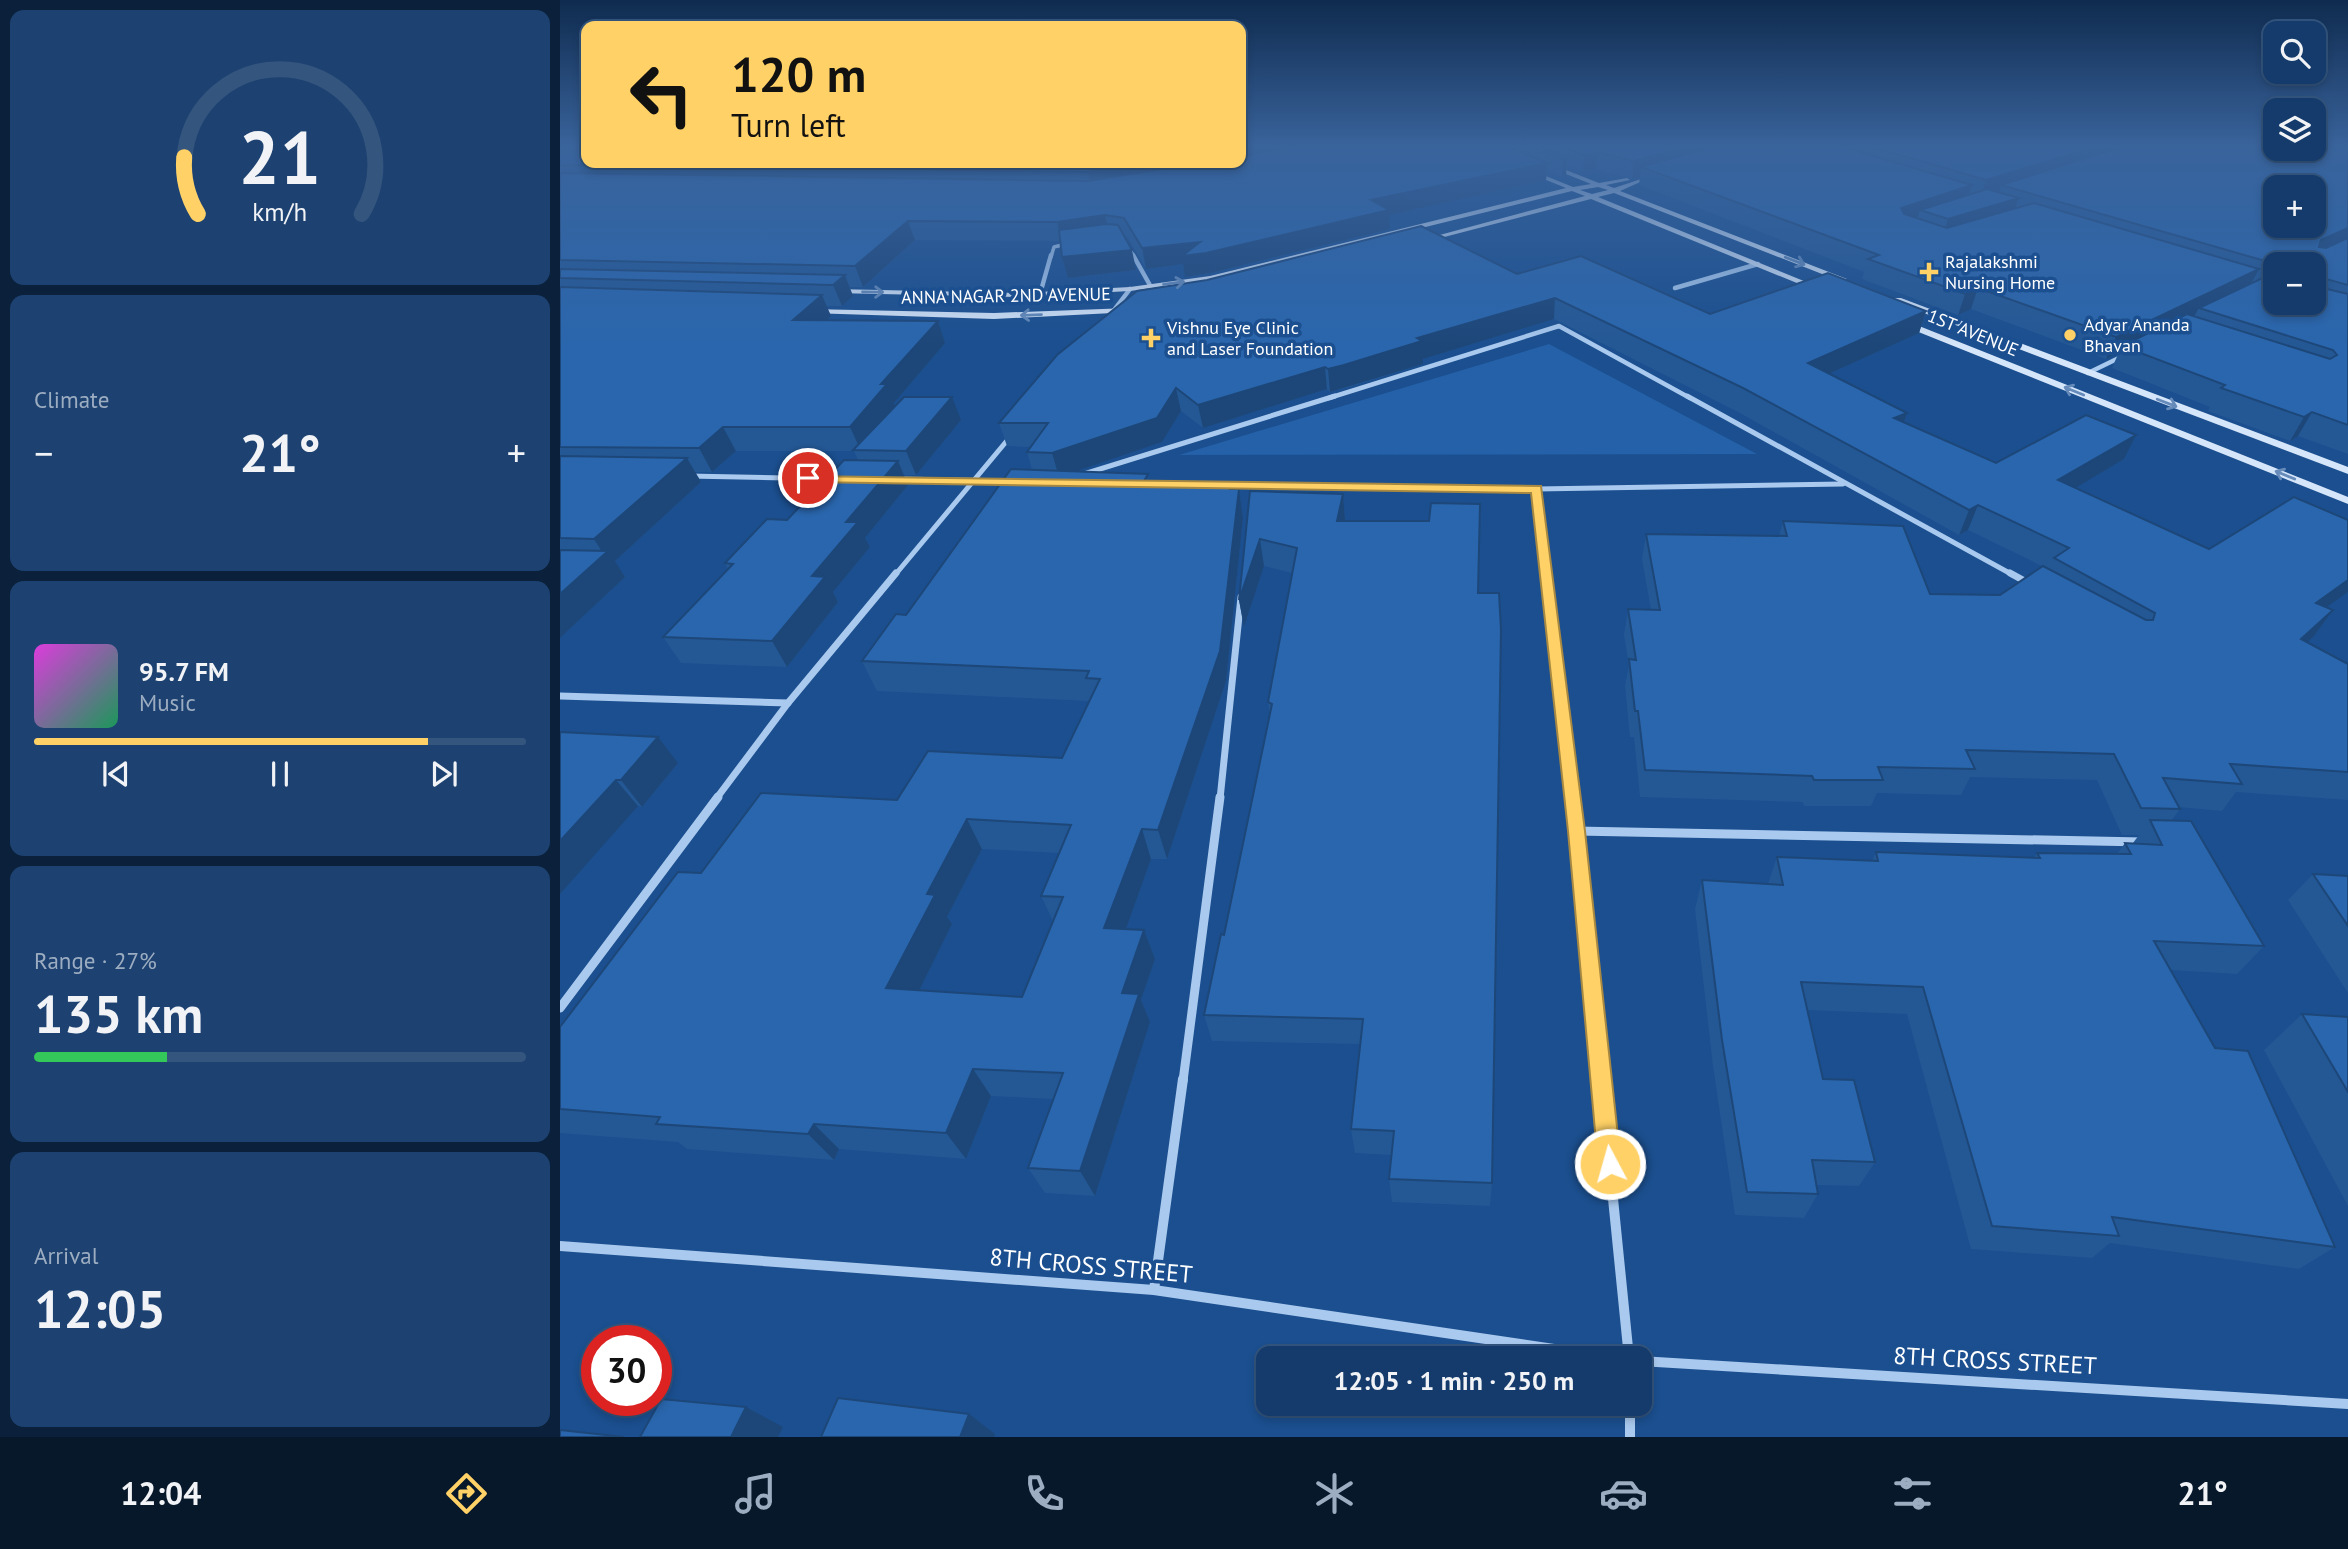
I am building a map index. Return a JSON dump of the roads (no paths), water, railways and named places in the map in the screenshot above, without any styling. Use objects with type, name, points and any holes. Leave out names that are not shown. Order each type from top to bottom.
[{"type":"main road","name":"ANNA NAGAR 2ND AVENUE","points":[[825,291],[1040,294],[1130,289],[1210,278],[1477,212]]},
{"type":"main road","points":[[1420,241],[1532,212]]},
{"type":"main road","points":[[1629,212],[1822,290]]},
{"type":"main road","points":[[1668,212],[1857,285]]},
{"type":"main road","name":"1ST AVENUE","points":[[1882,294],[2348,471]]},
{"type":"main road","name":"ANNA NAGAR 2ND AVENUE","points":[[804,311],[994,316],[1112,313],[1137,309]]},
{"type":"main road","name":"1ST AVENUE","points":[[1899,320],[2348,501]]},
{"type":"street","points":[[1125,242],[1151,286]]},
{"type":"street","points":[[1040,294],[1054,247],[1071,243]]},
{"type":"street","points":[[1675,288],[1758,264]]},
{"type":"street","points":[[1104,323],[1130,289]]},
{"type":"street","points":[[1072,478],[1559,326],[2042,591]]},
{"type":"street","points":[[2088,373],[2133,352]]},
{"type":"street","points":[[560,1008],[788,703],[1017,428]]},
{"type":"street","points":[[684,476],[836,479]]},
{"type":"street","points":[[891,479],[1023,481]]},
{"type":"street","points":[[1212,484],[1537,489],[1843,484]]},
{"type":"street","points":[[1251,498],[1252,485]]},
{"type":"street","points":[[1537,489],[1576,831],[1628,1346]]},
{"type":"street","points":[[1154,1290],[1213,865],[1242,580]]},
{"type":"street","points":[[560,696],[788,703]]},
{"type":"street","points":[[1576,831],[2158,842]]},
{"type":"street","name":"8TH CROSS STREET","points":[[560,1246],[1154,1290],[1534,1346]]},
{"type":"street","name":"8TH CROSS STREET","points":[[1652,1362],[2348,1404]]},
{"type":"street","points":[[1630,1416],[1630,1437]]},
{"type":"place","name":"Rajalakshmi Nursing Home","points":[[1929,272]]},
{"type":"place","name":"Adyar Ananda Bhavan","points":[[2070,335]]},
{"type":"place","name":"Vishnu Eye Clinic and Laser Foundation","points":[[1151,338]]}]
